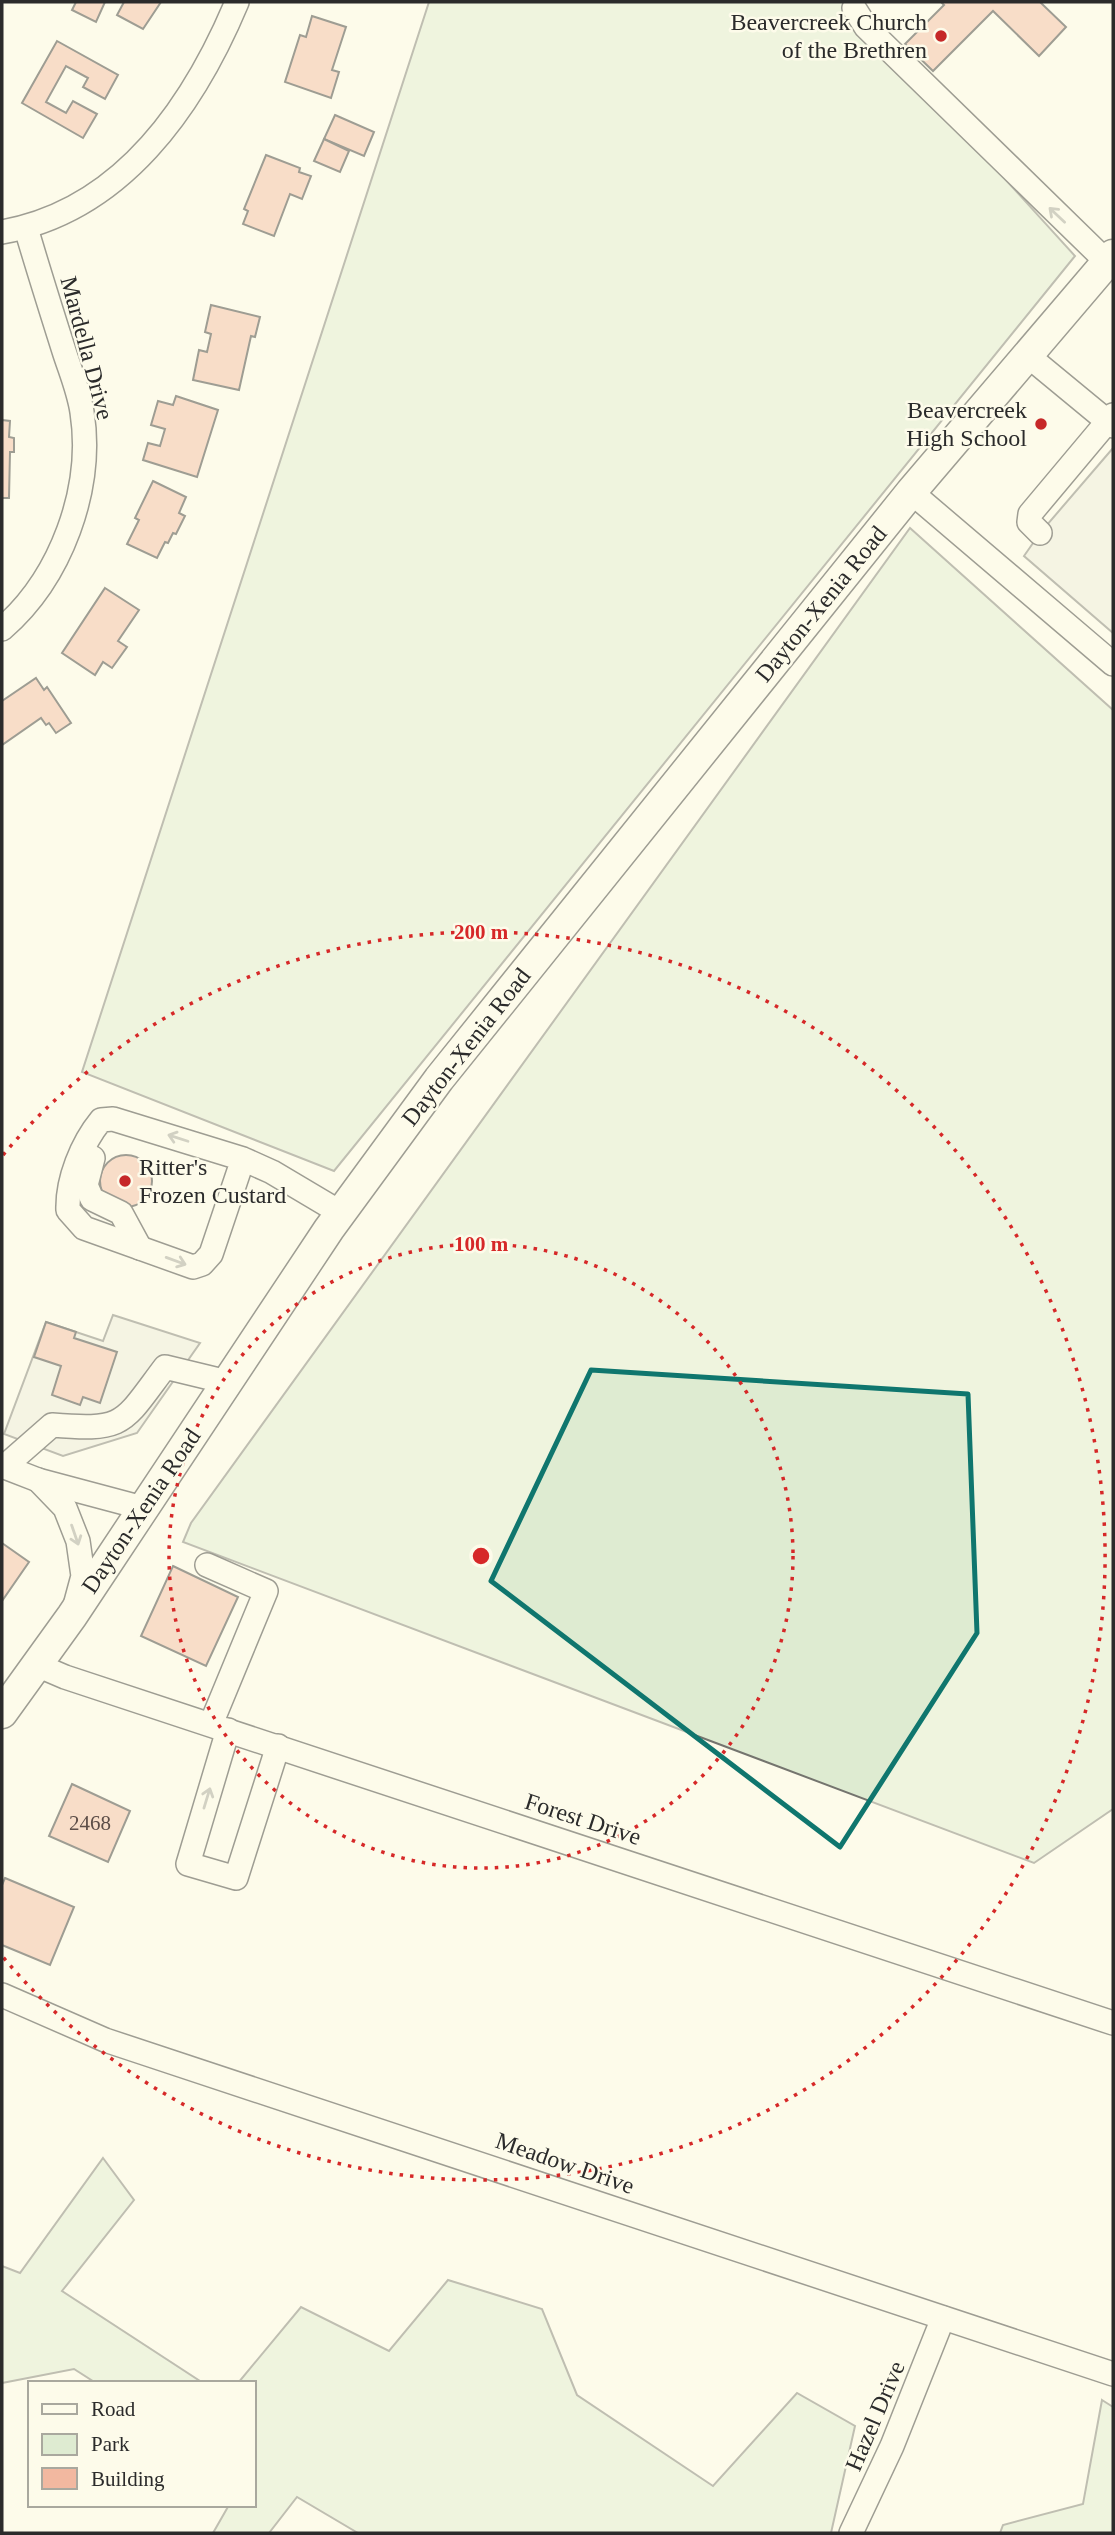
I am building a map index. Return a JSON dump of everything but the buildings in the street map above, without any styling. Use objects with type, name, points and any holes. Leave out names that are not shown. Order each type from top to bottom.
[{"type":"main road","name":"Dayton-Xenia Road","points":[[2,1713],[72,1616],[341,1213],[439,1079],[912,492],[1110,258]]},
{"type":"street","points":[[2,232],[26,228],[72,211],[96,196],[132,166],[201,75],[237,2]]},
{"type":"street","points":[[855,4],[866,27],[1110,258]]},
{"type":"street","name":"Mardella Drive","points":[[2,629],[28,602],[65,540],[78,499],[84,452],[82,410],[26,228]]},
{"type":"street","points":[[1027,355],[1111,421],[1069,482],[1030,514],[1029,522],[1040,533]]},
{"type":"street","points":[[912,492],[1113,664]]},
{"type":"street","points":[[243,1159],[211,1254],[202,1264],[192,1267],[84,1228],[68,1210],[67,1192],[90,1133],[101,1120],[113,1119],[243,1159],[272,1172],[341,1213]]},
{"type":"street","points":[[143,1508],[38,1480],[3,1466],[52,1425],[96,1428],[126,1419],[165,1367],[227,1382]]},
{"type":"street","points":[[38,1480],[65,1508],[78,1541],[83,1576],[72,1616]]},
{"type":"street","points":[[207,1565],[266,1591],[219,1727],[188,1864],[236,1878],[278,1746]]},
{"type":"street","name":"Forest Drive","points":[[37,1665],[65,1677],[1113,2023]]},
{"type":"street","name":"Meadow Drive","points":[[2,1996],[106,2040],[1113,2374]]},
{"type":"street","name":"Hazel Drive","points":[[851,2533],[913,2396],[943,2318]]},
{"type":"highlighted area","points":[[591,1370],[968,1394],[977,1633],[840,1847],[491,1581]]},
{"type":"green space","points":[[429,2],[844,2],[1075,256],[334,1171],[82,1072]]},
{"type":"green space","points":[[910,528],[1113,710],[1113,1809],[1034,1863],[183,1542],[191,1523]]},
{"type":"green space","points":[[103,2158],[134,2200],[62,2291],[200,2381],[93,2381],[74,2369],[2,2383],[2,2266],[20,2273]]},
{"type":"green space","points":[[448,2280],[542,2309],[577,2395],[713,2486],[797,2393],[855,2426],[831,2533],[358,2533],[297,2497],[269,2533],[213,2533],[228,2507],[256,2507],[256,2381],[240,2381],[301,2307],[389,2351]]},
{"type":"green space","points":[[1102,2400],[1113,2407],[1113,2533],[1000,2533],[1003,2525],[1083,2504]]},
{"type":"shaded area","points":[[1113,448],[1113,633],[1024,556],[1040,533]]},
{"type":"shaded area","points":[[113,1315],[200,1343],[137,1433],[63,1456],[4,1434],[46,1322],[103,1341]]},
{"type":"place","name":"Beavercreek Church of the Brethren","points":[[941,36]]},
{"type":"place","name":"Beavercreek High School","points":[[1041,424]]},
{"type":"place","name":"Ritter's Frozen Custard","points":[[125,1181]]}]
